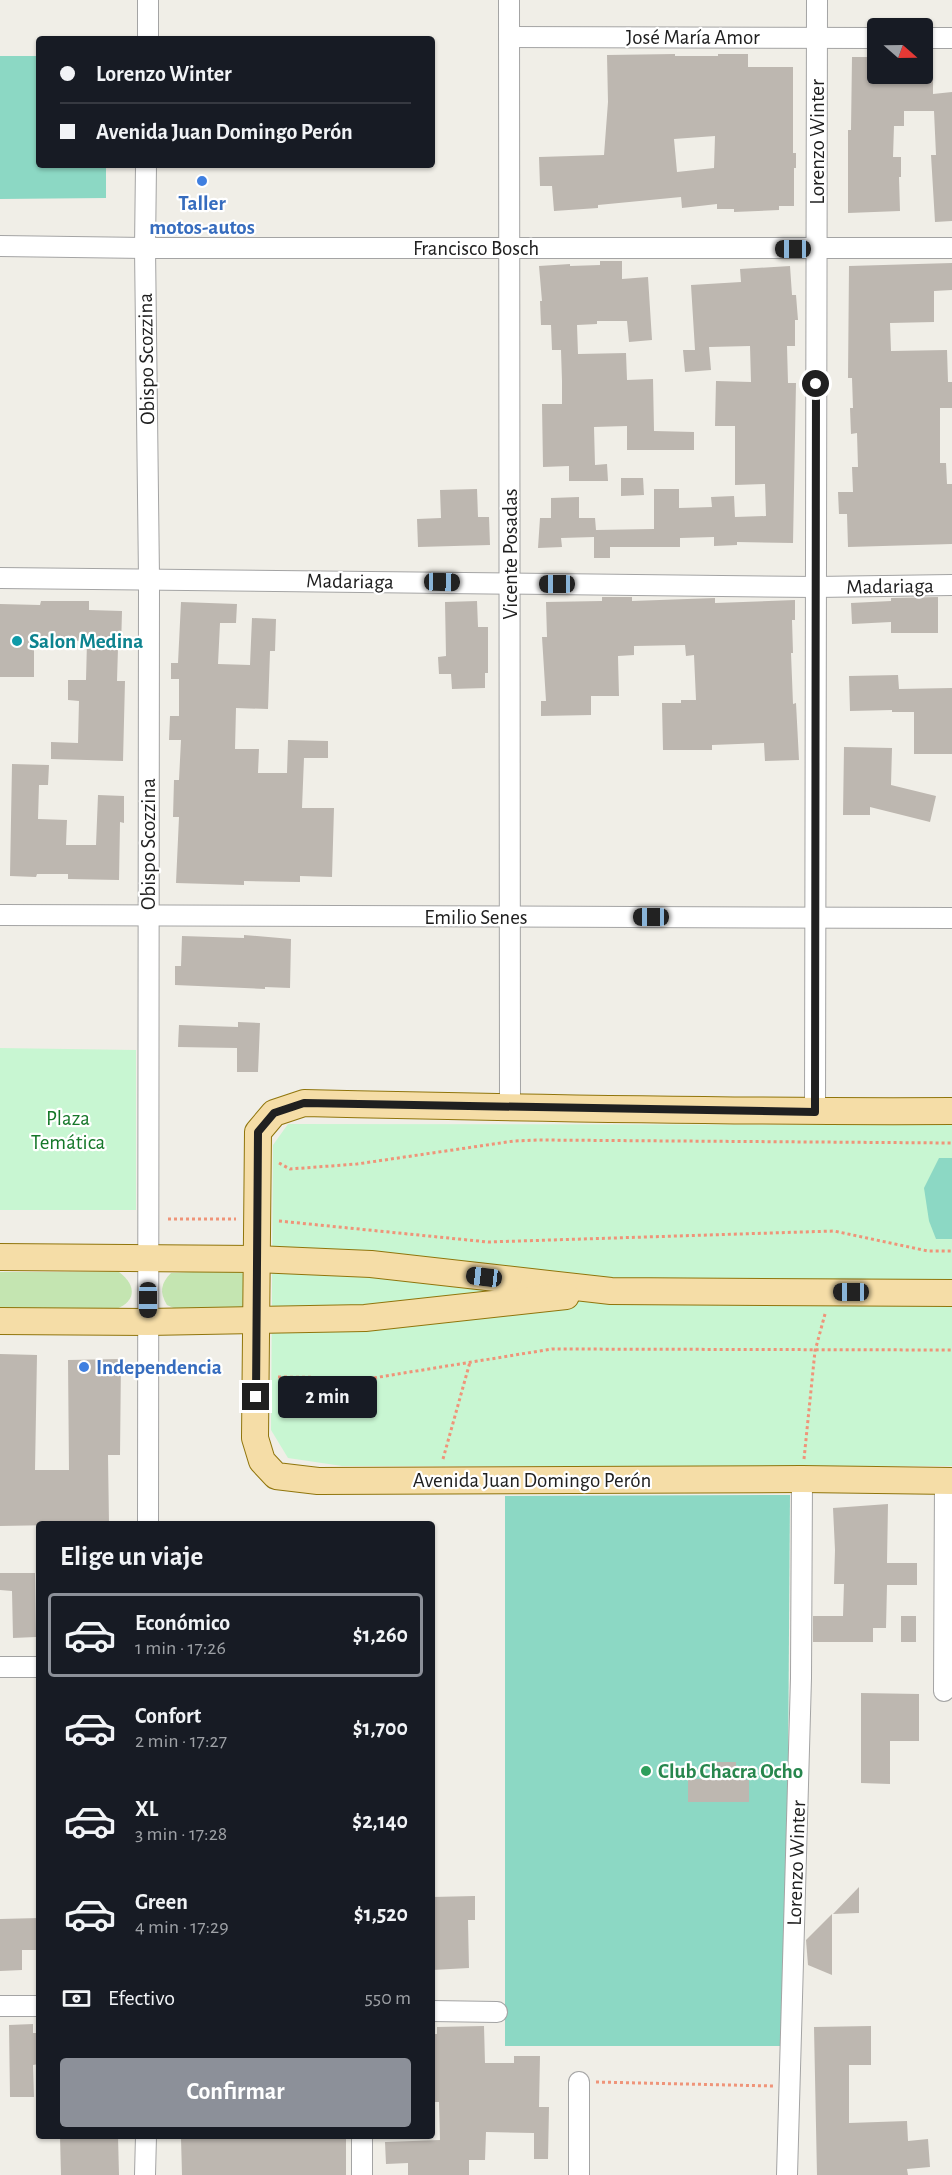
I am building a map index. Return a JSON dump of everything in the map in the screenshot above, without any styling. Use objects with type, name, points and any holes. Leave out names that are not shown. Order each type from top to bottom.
[{"type":"main road","points":[[256,1259],[258,1132],[274,1113],[304,1103],[815,1112],[952,1111]]},
{"type":"main road","points":[[0,1257],[256,1259],[371,1264],[611,1292]]},
{"type":"main road","name":"Avenida Juan Domingo Perón","points":[[256,1259],[255,1438],[262,1461],[276,1476],[318,1481],[802,1479],[948,1481]]},
{"type":"main road","points":[[0,1321],[148,1322],[365,1318],[611,1292],[952,1293]]},
{"type":"street","points":[[148,0],[148,36]]},
{"type":"street","name":"Vicente Posadas","points":[[509,0],[510,1108]]},
{"type":"street","name":"Lorenzo Winter","points":[[815,1112],[817,0]]},
{"type":"street","name":"José María Amor","points":[[509,37],[867,38]]},
{"type":"street","points":[[933,38],[952,38]]},
{"type":"street","name":"Obispo Scozzina","points":[[146,168],[149,578],[148,1521]]},
{"type":"street","name":"Francisco Bosch","points":[[0,246],[952,248]]},
{"type":"street","name":"Madariaga","points":[[0,578],[816,587],[952,585]]},
{"type":"street","name":"Emilio Senes","points":[[0,915],[952,918]]},
{"type":"street","name":"Lorenzo Winter","points":[[787,2175],[801,1678],[802,1479]]},
{"type":"street","points":[[944,1691],[944,1524],[948,1481]]},
{"type":"street","points":[[0,1667],[36,1667]]},
{"type":"street","points":[[0,2006],[36,2006]]},
{"type":"street","points":[[435,2012],[497,2012]]},
{"type":"street","points":[[579,2082],[579,2175]]},
{"type":"street","points":[[145,2175],[146,2139]]},
{"type":"street","points":[[362,2139],[362,2175]]},
{"type":"path","points":[[258,1152],[290,1169],[357,1164],[514,1141],[952,1143]]},
{"type":"path","points":[[148,1219],[256,1219],[304,1222],[488,1242],[834,1231],[928,1251],[952,1251]]},
{"type":"path","points":[[802,1479],[815,1351],[831,1292]]},
{"type":"path","points":[[256,1377],[373,1378],[552,1349],[952,1350]]},
{"type":"path","points":[[437,1481],[470,1362]]},
{"type":"path","points":[[579,2082],[790,2086]]},
{"type":"green space","points":[[0,56],[36,56],[36,168],[106,168],[106,198],[0,199]]},
{"type":"green space","name":"Plaza Temática","points":[[0,1048],[136,1050],[136,1210],[0,1210]]},
{"type":"green space","points":[[288,1124],[952,1125],[952,1466],[342,1466],[288,1458],[271,1430],[273,1145]]},
{"type":"green space","points":[[939,1158],[952,1158],[952,1239],[936,1239],[929,1221],[924,1188]]},
{"type":"green space","points":[[236,1270],[244,1274],[245,1308],[176,1309],[167,1305],[164,1300],[162,1288],[171,1273]]},
{"type":"green space","points":[[0,1272],[119,1272],[129,1283],[132,1294],[126,1304],[112,1310],[0,1309]]},
{"type":"green space","name":"Club Chacra Ocho","points":[[790,1495],[786,2046],[505,2046],[505,1496]]},
{"type":"building","points":[[748,54],[748,67],[793,67],[793,153],[796,153],[794,206],[779,206],[779,210],[734,212],[734,209],[717,209],[717,204],[682,208],[681,197],[598,205],[598,208],[554,211],[552,186],[540,186],[539,157],[604,155],[608,102],[607,55]],"holes":[[[715,136],[714,168],[677,172],[674,139]]]},
{"type":"building","points":[[852,57],[867,57],[867,84],[933,84],[933,94],[952,92],[952,221],[935,222],[931,155],[936,155],[934,111],[904,111],[904,126],[894,126],[893,157],[901,157],[900,211],[848,213],[848,130],[851,130]]},
{"type":"building","points":[[600,261],[622,261],[622,279],[648,277],[652,340],[629,342],[627,321],[597,321],[597,324],[577,325],[578,354],[626,353],[627,380],[653,379],[654,431],[694,432],[694,450],[627,450],[627,426],[594,427],[595,465],[607,464],[608,481],[569,481],[569,466],[543,467],[542,404],[562,404],[562,381],[561,350],[552,350],[551,325],[541,325],[540,301],[542,301],[539,266],[600,265]]},
{"type":"building","points":[[952,263],[952,290],[934,291],[934,322],[890,323],[891,351],[947,350],[948,382],[952,382],[952,408],[940,408],[940,463],[946,463],[947,484],[952,484],[952,544],[848,547],[847,514],[839,514],[838,492],[853,492],[852,467],[858,467],[857,433],[851,434],[852,378],[848,378],[849,266]]},
{"type":"building","points":[[790,266],[792,295],[796,295],[798,320],[795,320],[795,346],[787,346],[788,383],[796,383],[793,543],[737,542],[737,545],[714,546],[714,537],[680,538],[680,547],[610,547],[610,558],[594,558],[594,537],[561,538],[562,547],[538,548],[540,518],[551,518],[551,498],[579,497],[579,518],[595,518],[596,530],[654,529],[654,489],[679,489],[679,508],[712,507],[711,497],[734,496],[735,517],[766,516],[765,484],[735,485],[735,426],[715,426],[716,381],[751,382],[750,346],[709,347],[711,370],[685,372],[683,350],[695,350],[691,285],[741,282],[740,269]]},
{"type":"building","points":[[621,478],[643,478],[644,495],[621,496]]},
{"type":"building","points":[[477,489],[478,517],[489,517],[490,545],[418,547],[417,519],[441,518],[440,490]]},
{"type":"building","points":[[602,597],[632,597],[632,601],[715,598],[715,603],[795,600],[795,620],[792,620],[793,653],[791,653],[793,704],[796,703],[799,760],[765,761],[764,743],[712,745],[712,750],[663,750],[662,703],[696,700],[694,655],[686,656],[685,645],[634,646],[634,655],[618,656],[619,696],[591,696],[591,715],[541,716],[541,701],[546,701],[542,637],[547,637],[546,602],[602,601]]},
{"type":"building","points":[[938,597],[938,633],[891,633],[891,622],[852,624],[851,603],[891,601],[891,598]]},
{"type":"building","points":[[41,601],[89,601],[89,610],[122,611],[117,681],[125,681],[123,761],[51,759],[51,742],[78,743],[79,701],[68,700],[68,680],[86,680],[87,641],[34,640],[34,677],[0,677],[0,604],[40,605]]},
{"type":"building","points":[[477,601],[478,627],[488,627],[488,673],[485,673],[485,688],[452,689],[451,674],[439,674],[438,657],[446,656],[445,602]]},
{"type":"building","points":[[181,602],[237,604],[236,623],[220,623],[218,664],[250,665],[252,618],[276,619],[275,651],[270,651],[268,709],[236,708],[235,749],[259,749],[258,773],[287,773],[288,740],[328,741],[328,758],[304,758],[302,808],[334,808],[332,877],[300,876],[300,882],[244,881],[244,885],[176,883],[179,817],[173,817],[174,780],[179,780],[181,740],[169,740],[170,716],[179,716],[179,679],[171,679],[171,663],[178,663]]},
{"type":"building","points":[[898,675],[899,689],[952,688],[952,754],[914,754],[914,712],[850,711],[849,676]]},
{"type":"building","points":[[844,747],[892,748],[891,785],[936,796],[930,822],[870,807],[870,815],[843,815]]},
{"type":"building","points":[[12,764],[49,765],[48,785],[39,785],[38,819],[67,820],[66,845],[96,845],[98,795],[124,796],[124,823],[120,822],[119,880],[68,879],[68,874],[37,874],[36,877],[10,876]]},
{"type":"building","points":[[244,935],[291,939],[290,988],[175,985],[175,966],[181,966],[182,936],[244,938]]},
{"type":"building","points":[[238,1022],[260,1023],[258,1072],[237,1072],[237,1048],[178,1047],[179,1025],[238,1027]]},
{"type":"building","points":[[0,1354],[37,1355],[35,1470],[69,1470],[68,1360],[121,1359],[120,1455],[108,1455],[109,1521],[36,1521],[36,1525],[0,1526]]},
{"type":"building","points":[[888,1504],[887,1563],[917,1563],[917,1585],[887,1585],[886,1628],[873,1628],[873,1642],[813,1642],[813,1616],[843,1616],[844,1584],[834,1584],[833,1508]]},
{"type":"building","points":[[0,1573],[35,1573],[36,1637],[13,1638],[12,1591],[0,1590]]},
{"type":"building","points":[[901,1616],[916,1616],[916,1642],[901,1642]]},
{"type":"building","points":[[861,1693],[919,1694],[919,1741],[890,1741],[890,1784],[861,1783]]},
{"type":"building","points":[[712,1762],[736,1762],[736,1779],[749,1780],[749,1802],[688,1802],[688,1779],[712,1779]]},
{"type":"building","points":[[859,1887],[859,1913],[833,1914]]},
{"type":"building","points":[[475,1896],[475,1920],[468,1920],[469,1968],[435,1970],[435,1897]]},
{"type":"building","points":[[832,1914],[832,1975],[808,1965],[806,1940]]},
{"type":"building","points":[[36,1918],[36,1950],[22,1950],[22,1970],[0,1971],[0,1919]]},
{"type":"building","points":[[33,2024],[33,2033],[36,2033],[36,2064],[33,2065],[34,2097],[10,2097],[9,2025]]},
{"type":"building","points":[[484,2026],[485,2063],[514,2063],[514,2056],[540,2056],[539,2107],[549,2107],[548,2159],[534,2159],[534,2133],[486,2132],[485,2160],[469,2160],[469,2175],[408,2175],[408,2163],[386,2164],[385,2142],[440,2140],[439,2102],[435,2102],[435,2034],[437,2034],[437,2027]]},
{"type":"building","points":[[871,2026],[871,2065],[849,2065],[849,2123],[907,2121],[908,2141],[928,2139],[930,2167],[907,2169],[908,2175],[817,2175],[814,2027]]},
{"type":"building","points":[[60,2139],[118,2139],[119,2175],[61,2175]]},
{"type":"building","points":[[181,2139],[346,2139],[346,2175],[182,2175]]},
{"type":"place","name":"Taller motos-autos","points":[[202,181]]},
{"type":"place","name":"Salon Medina","points":[[17,641]]},
{"type":"place","name":"Independencia","points":[[84,1367]]},
{"type":"place","name":"Club Chacra Ocho","points":[[646,1771]]},
{"type":"route","points":[[256,1397],[258,1132],[274,1113],[304,1103],[815,1112],[816,384]]}]
